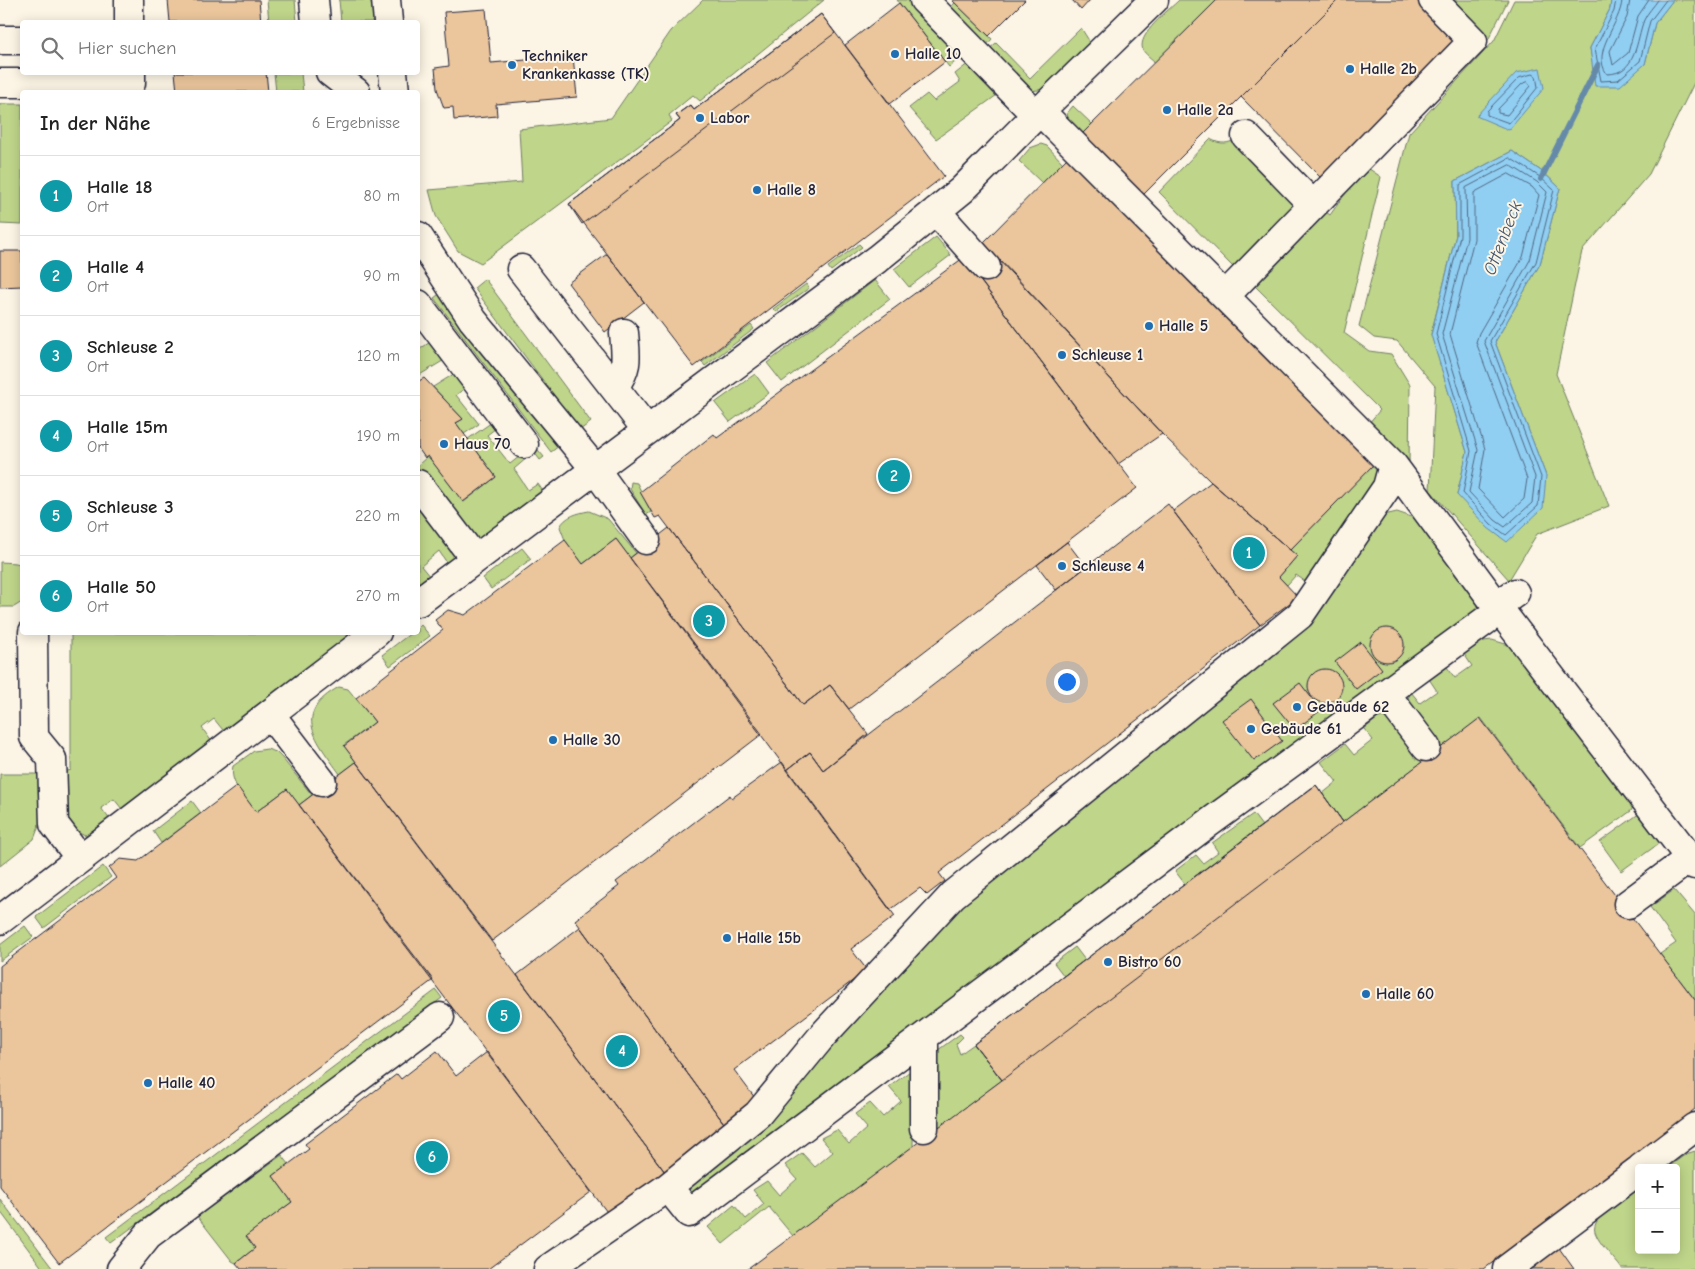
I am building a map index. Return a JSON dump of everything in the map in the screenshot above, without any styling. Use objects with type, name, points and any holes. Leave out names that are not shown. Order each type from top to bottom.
[{"type":"street","points":[[129,0],[129,20]]},
{"type":"street","points":[[314,0],[316,20]]},
{"type":"street","points":[[386,0],[388,20]]},
{"type":"street","points":[[924,0],[1225,296],[1393,465],[1507,601],[1692,862],[1628,904]]},
{"type":"street","points":[[420,600],[877,259],[922,214],[962,190],[1154,0]]},
{"type":"street","points":[[1225,296],[1473,41],[1433,0]]},
{"type":"street","points":[[0,40],[20,40]]},
{"type":"street","points":[[0,83],[131,83],[131,75]]},
{"type":"street","points":[[334,75],[353,90]]},
{"type":"street","points":[[393,75],[395,90]]},
{"type":"street","points":[[1246,136],[1313,205]]},
{"type":"street","points":[[922,214],[986,267]]},
{"type":"street","points":[[421,250],[473,320],[595,469],[646,540]]},
{"type":"street","points":[[521,269],[648,430]]},
{"type":"street","points":[[420,307],[524,444]]},
{"type":"street","points":[[614,387],[623,374],[626,356],[624,333]]},
{"type":"street","points":[[548,1269],[758,1114],[823,1035],[953,895],[1300,615],[1387,487],[1393,465]]},
{"type":"street","points":[[420,487],[475,559]]},
{"type":"street","points":[[652,1194],[689,1213],[1507,601]]},
{"type":"street","points":[[33,635],[34,737],[52,759],[54,824],[80,858]]},
{"type":"street","points":[[0,920],[373,635]]},
{"type":"street","points":[[1386,693],[1426,747]]},
{"type":"street","points":[[270,714],[322,782]]},
{"type":"street","points":[[121,1269],[148,1235],[440,1017]]},
{"type":"street","points":[[924,1037],[924,1128]]},
{"type":"street","points":[[1647,1164],[1695,1127]]},
{"type":"street","points":[[1507,1269],[1635,1173]]},
{"type":"green space","points":[[267,0],[295,0],[297,20],[269,20]]},
{"type":"green space","points":[[339,0],[375,0],[377,20],[341,20]]},
{"type":"green space","points":[[703,0],[824,0],[700,101],[693,95],[669,115],[672,121],[481,263],[458,251],[436,216],[429,190],[522,182],[519,129],[611,118],[671,31]]},
{"type":"green space","points":[[897,0],[916,0],[966,53],[949,67]]},
{"type":"green space","points":[[1179,0],[1217,0],[1155,62],[1143,50],[1144,37],[1155,23]]},
{"type":"green space","points":[[1448,0],[1508,0],[1488,40]]},
{"type":"green space","points":[[1514,0],[1611,0],[1610,9],[1590,48],[1596,86],[1645,64],[1655,23],[1673,0],[1695,0],[1695,81],[1649,174],[1582,251],[1556,374],[1609,506],[1537,534],[1509,580],[1430,490],[1435,386],[1397,341],[1374,338],[1359,326],[1409,133],[1494,41]],"holes":[[[1512,151],[1544,173],[1560,188],[1540,264],[1495,342],[1546,476],[1457,495],[1467,452],[1431,334],[1456,235],[1455,181]]]},
{"type":"green space","points":[[955,3],[992,39],[985,47],[947,10]]},
{"type":"green space","points":[[1081,28],[1088,39],[1089,47],[1045,89],[1031,91],[987,51],[996,43],[1030,78]]},
{"type":"green space","points":[[974,59],[1004,90],[936,139],[909,108],[927,94],[934,101],[960,82],[955,74]]},
{"type":"green space","points":[[274,75],[301,75],[303,90],[276,90]]},
{"type":"green space","points":[[0,104],[20,104],[20,225],[0,224]]},
{"type":"green space","points":[[1073,106],[1092,124],[1080,136],[1069,123],[1067,113]]},
{"type":"green space","points":[[1239,138],[1302,202],[1235,269],[1159,192],[1210,139],[1224,143]]},
{"type":"green space","points":[[1041,144],[1047,146],[1063,163],[1042,183],[1019,161],[1030,148]]},
{"type":"green space","points":[[1365,166],[1381,177],[1344,333],[1369,351],[1391,354],[1410,385],[1409,466],[1368,424],[1380,410],[1254,285],[1322,209],[1330,215]]},
{"type":"green space","points":[[936,237],[951,255],[909,287],[894,269]]},
{"type":"green space","points":[[859,244],[862,247],[831,271],[828,267]]},
{"type":"green space","points":[[485,279],[591,422],[580,430],[474,288]]},
{"type":"green space","points":[[875,280],[890,299],[782,382],[767,363]]},
{"type":"green space","points":[[806,284],[809,288],[776,312],[773,309]]},
{"type":"green space","points":[[446,289],[563,443],[551,452],[434,298]]},
{"type":"green space","points":[[751,325],[754,329],[705,366],[702,362]]},
{"type":"green space","points":[[433,340],[446,359],[420,375],[420,349]]},
{"type":"green space","points":[[457,372],[469,385],[456,395],[479,424],[464,434],[456,423],[463,419],[433,387]]},
{"type":"green space","points":[[755,374],[769,393],[730,422],[715,403]]},
{"type":"green space","points":[[495,420],[500,425],[487,435],[510,464],[534,445],[544,457],[540,460],[534,452],[514,469],[528,490],[538,484],[545,494],[483,540],[473,541],[420,476],[420,463],[428,456],[464,502],[496,477],[468,439]]},
{"type":"green space","points":[[1376,461],[1377,480],[1309,584],[1296,575],[1287,585],[1279,577],[1297,556],[1290,550]]},
{"type":"green space","points":[[631,482],[637,483],[651,512],[646,515],[630,489]]},
{"type":"green space","points":[[420,497],[456,552],[454,560],[449,566],[439,551],[421,566],[430,577],[420,584]]},
{"type":"green space","points":[[589,511],[608,519],[636,553],[630,558],[616,539],[583,564],[565,540],[560,527],[568,518]]},
{"type":"green space","points":[[1397,512],[1423,521],[1478,599],[1478,611],[693,1201],[681,1185],[948,909],[1309,618],[1380,516]]},
{"type":"green space","points":[[522,548],[531,559],[491,589],[483,578]]},
{"type":"green space","points":[[0,562],[20,564],[20,603],[14,607],[0,607]]},
{"type":"green space","points":[[420,626],[430,636],[390,666],[382,655],[408,635],[420,635]]},
{"type":"green space","points":[[71,635],[353,635],[227,735],[214,719],[202,728],[212,742],[122,809],[114,799],[101,808],[111,821],[99,830],[85,835],[69,827],[64,809],[64,772],[71,770]]},
{"type":"green space","points":[[1492,640],[1509,645],[1515,649],[1634,805],[1631,811],[1580,848],[1481,718],[1438,750],[1406,703],[1411,692],[1420,703],[1437,691],[1429,679],[1447,667],[1455,678],[1472,666],[1464,654],[1465,651],[1476,642]]},
{"type":"green space","points":[[339,687],[348,689],[375,722],[344,745],[356,762],[340,774],[316,739],[312,717],[316,707],[324,697]]},
{"type":"green space","points":[[1393,717],[1426,759],[1343,822],[1322,794],[1337,782],[1321,762],[1345,744],[1354,755],[1373,740],[1364,729],[1378,718]]},
{"type":"green space","points":[[267,749],[276,752],[282,758],[312,795],[299,805],[287,789],[256,812],[236,785],[232,773],[233,766],[254,751]]},
{"type":"green space","points":[[0,774],[39,774],[42,818],[34,839],[0,866]]},
{"type":"green space","points":[[192,801],[201,813],[161,843],[153,831]]},
{"type":"green space","points":[[1640,813],[1661,842],[1621,871],[1600,842]]},
{"type":"green space","points":[[1253,814],[1262,826],[1185,884],[1175,871],[1196,855],[1203,863],[1218,852],[1212,843]]},
{"type":"green space","points":[[103,866],[111,877],[44,928],[36,917]]},
{"type":"green space","points":[[1674,890],[1695,915],[1695,1000],[1660,954],[1676,943],[1650,907]]},
{"type":"green space","points":[[25,926],[33,937],[0,961],[0,945]]},
{"type":"green space","points":[[1075,947],[1085,960],[1064,976],[1054,963]]},
{"type":"green space","points":[[436,990],[442,998],[111,1243],[106,1237]]},
{"type":"green space","points":[[960,1034],[963,1037],[956,1044],[960,1054],[974,1044],[1002,1080],[932,1133],[934,1053]]},
{"type":"green space","points":[[914,1068],[913,1147],[793,1236],[769,1207],[723,1244],[708,1227],[734,1205],[746,1219],[764,1204],[753,1190],[767,1181],[779,1195],[797,1179],[785,1165],[802,1153],[815,1167],[833,1152],[821,1138],[837,1130],[849,1144],[867,1128],[855,1114],[870,1103],[883,1117],[901,1101],[889,1087]]},
{"type":"green space","points":[[1695,1151],[1695,1269],[1622,1269],[1597,1237],[1595,1226],[1598,1220],[1618,1201],[1635,1190],[1635,1254],[1680,1254],[1680,1164],[1672,1164],[1686,1154]]},
{"type":"green space","points":[[282,1155],[289,1164],[273,1176],[292,1202],[247,1236],[255,1248],[236,1263],[232,1261],[197,1216]]},
{"type":"green space","points":[[0,1199],[53,1269],[43,1269],[0,1211]]},
{"type":"water","points":[[1611,0],[1673,0],[1655,23],[1645,64],[1620,86],[1595,86],[1590,48],[1610,9]]},
{"type":"water","points":[[1540,68],[1544,88],[1509,130],[1476,116],[1516,73]]},
{"type":"water","points":[[1512,151],[1544,173],[1560,188],[1540,264],[1495,342],[1546,476],[1543,508],[1507,542],[1488,528],[1457,495],[1467,452],[1431,335],[1456,235],[1455,181]]},
{"type":"building","points":[[168,0],[259,0],[261,20],[170,20]]},
{"type":"building","points":[[952,0],[1025,0],[989,36]]},
{"type":"building","points":[[1072,0],[1090,0],[1081,10]]},
{"type":"building","name":"Halle 2a","points":[[1217,0],[1338,0],[1141,197],[1080,136]]},
{"type":"building","name":"Halle 2b","points":[[1338,0],[1419,0],[1459,40],[1320,177],[1241,97]]},
{"type":"building","name":"Halle 10","points":[[899,3],[945,62],[890,104],[845,45]]},
{"type":"building","name":"Techniker Krankenkasse (TK)","points":[[486,9],[491,63],[573,56],[577,97],[496,104],[497,116],[454,120],[453,107],[444,108],[437,89],[435,68],[449,66],[444,12]]},
{"type":"building","name":"Halle 8","points":[[821,14],[944,176],[694,367],[569,204],[680,120],[676,115],[690,105],[694,110]]},
{"type":"building","name":"Labor","points":[[821,14],[835,33],[582,224],[569,204],[680,120],[676,115],[690,105],[694,110]]},
{"type":"building","points":[[175,75],[266,75],[268,90],[177,90]]},
{"type":"building","name":"Halle 5","points":[[1067,158],[1374,464],[1290,550],[1211,482],[1162,434],[983,243]]},
{"type":"building","points":[[0,251],[20,251],[20,286],[0,287]]},
{"type":"building","points":[[607,254],[644,302],[605,332],[568,283]]},
{"type":"building","points":[[963,258],[1137,488],[849,709],[830,685],[803,705],[660,516],[655,518],[640,492],[714,434],[717,438]]},
{"type":"building","name":"Schleuse 1","points":[[1000,260],[1162,434],[1118,464],[977,276]]},
{"type":"building","name":"Haus 70","points":[[424,378],[463,419],[456,423],[496,477],[463,502],[428,456],[425,458],[420,451],[420,380]]},
{"type":"building","points":[[1211,482],[1297,556],[1279,577],[1298,597],[1260,625],[1173,511]]},
{"type":"building","points":[[1168,504],[1260,625],[939,873],[945,881],[927,895],[920,888],[890,910],[787,770],[810,752],[823,770]]},
{"type":"building","points":[[669,528],[803,705],[830,685],[868,734],[823,770],[810,752],[787,770],[630,558]]},
{"type":"building","name":"Halle 30","points":[[616,539],[762,734],[492,941],[344,746],[375,722],[356,698],[443,630],[435,620],[448,610],[465,615],[565,540],[583,564]]},
{"type":"building","name":"Schleuse 4","points":[[1067,542],[1086,567],[1056,590],[1037,565]]},
{"type":"building","points":[[1387,628],[1394,629],[1399,633],[1403,638],[1403,652],[1399,657],[1394,661],[1387,662],[1380,661],[1375,657],[1371,652],[1370,645],[1371,638],[1375,633],[1380,629]]},
{"type":"building","points":[[1361,642],[1382,669],[1356,689],[1335,662]]},
{"type":"building","points":[[1325,669],[1332,670],[1337,674],[1341,679],[1341,693],[1337,698],[1332,702],[1325,703],[1318,702],[1313,698],[1309,693],[1308,686],[1309,679],[1313,674],[1318,670]]},
{"type":"building","name":"Gebäude 62","points":[[1300,683],[1321,710],[1295,730],[1273,703]]},
{"type":"building","name":"Gebäude 61","points":[[1251,699],[1282,741],[1254,761],[1222,720]]},
{"type":"building","name":"Halle 60","points":[[1480,718],[1695,1000],[1695,1109],[1484,1269],[748,1269],[1002,1080],[974,1044],[1310,789],[1316,785],[1343,822]]},
{"type":"building","points":[[356,762],[665,1172],[610,1216],[299,805]]},
{"type":"building","name":"Halle 15b","points":[[782,762],[895,916],[851,949],[867,970],[734,1070],[758,1102],[726,1126],[575,920],[619,886],[616,882],[730,795],[732,798]]},
{"type":"building","points":[[1316,785],[1343,822],[1002,1080],[974,1044]]},
{"type":"building","name":"Halle 40","points":[[237,786],[256,812],[287,789],[433,980],[59,1263],[0,1186],[0,966],[116,878],[109,868],[120,859],[138,861]]},
{"type":"building","points":[[580,927],[726,1126],[665,1172],[517,975]]},
{"type":"building","points":[[437,1051],[456,1076],[487,1052],[591,1192],[488,1269],[241,1269],[236,1263],[255,1248],[246,1236],[292,1202],[273,1176],[309,1149],[305,1144],[397,1074],[401,1079]]},
{"type":"building","points":[[1559,1248],[1574,1269],[1531,1269]]},
{"type":"waterway","name":"Ottenbeck","points":[[1541,179],[1598,65]]},
{"type":"place","name":"Halle 10","points":[[895,54]]},
{"type":"place","name":"Techniker Krankenkasse (TK)","points":[[512,65]]},
{"type":"place","name":"Halle 2b","points":[[1350,69]]},
{"type":"place","name":"Halle 2a","points":[[1167,110]]},
{"type":"place","name":"Labor","points":[[700,118]]},
{"type":"place","name":"Halle 8","points":[[757,190]]},
{"type":"place","name":"Halle 5","points":[[1149,326]]},
{"type":"place","name":"Schleuse 1","points":[[1062,355]]},
{"type":"place","name":"Haus 70","points":[[444,444]]},
{"type":"place","name":"Halle 4","points":[[894,476]]},
{"type":"place","name":"Halle 18","points":[[1249,553]]},
{"type":"place","name":"Schleuse 4","points":[[1062,566]]},
{"type":"place","name":"Schleuse 2","points":[[709,621]]},
{"type":"place","name":"Gebäude 62","points":[[1297,707]]},
{"type":"place","name":"Gebäude 61","points":[[1251,729]]},
{"type":"place","name":"Halle 30","points":[[553,740]]},
{"type":"place","name":"Halle 15b","points":[[727,938]]},
{"type":"place","name":"Bistro 60","points":[[1108,962]]},
{"type":"place","name":"Halle 60","points":[[1366,994]]},
{"type":"place","name":"Schleuse 3","points":[[504,1016]]},
{"type":"place","name":"Halle 15m","points":[[622,1051]]},
{"type":"place","name":"Halle 40","points":[[148,1083]]},
{"type":"place","name":"Halle 50","points":[[432,1157]]}]
